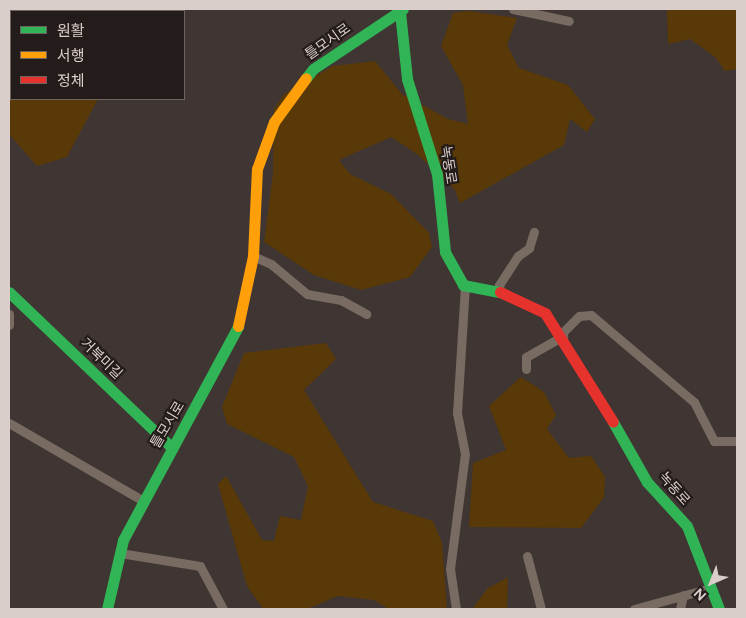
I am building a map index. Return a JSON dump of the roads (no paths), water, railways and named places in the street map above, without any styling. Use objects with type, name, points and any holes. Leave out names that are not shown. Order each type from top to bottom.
[{"type":"street","points":[[513,9],[569,21]]},
{"type":"street","name":"틀모시로","points":[[107,609],[120,553],[142,500],[230,346],[247,297],[252,256],[257,169],[284,104],[313,69],[402,10]]},
{"type":"street","name":"녹동로","points":[[402,10],[407,79],[437,174],[440,238],[465,286],[500,292],[545,313],[562,335],[638,469],[687,526],[719,609]]},
{"type":"street","points":[[500,292],[499,285],[518,256],[529,248],[534,232]]},
{"type":"street","points":[[252,256],[271,264],[307,294],[341,300],[366,314]]},
{"type":"street","points":[[456,609],[450,569],[465,454],[457,413],[465,286]]},
{"type":"street","name":"거북미길","points":[[9,292],[172,448]]},
{"type":"street","points":[[9,314],[9,325]]},
{"type":"street","points":[[526,369],[526,357],[562,335],[579,316],[591,315],[694,402],[714,440],[737,441]]},
{"type":"street","points":[[9,423],[142,500]]},
{"type":"street","points":[[120,553],[200,566],[223,609]]},
{"type":"street","points":[[527,556],[541,609]]},
{"type":"street","points":[[634,609],[711,588]]},
{"type":"street","points":[[680,609],[683,595]]}]
